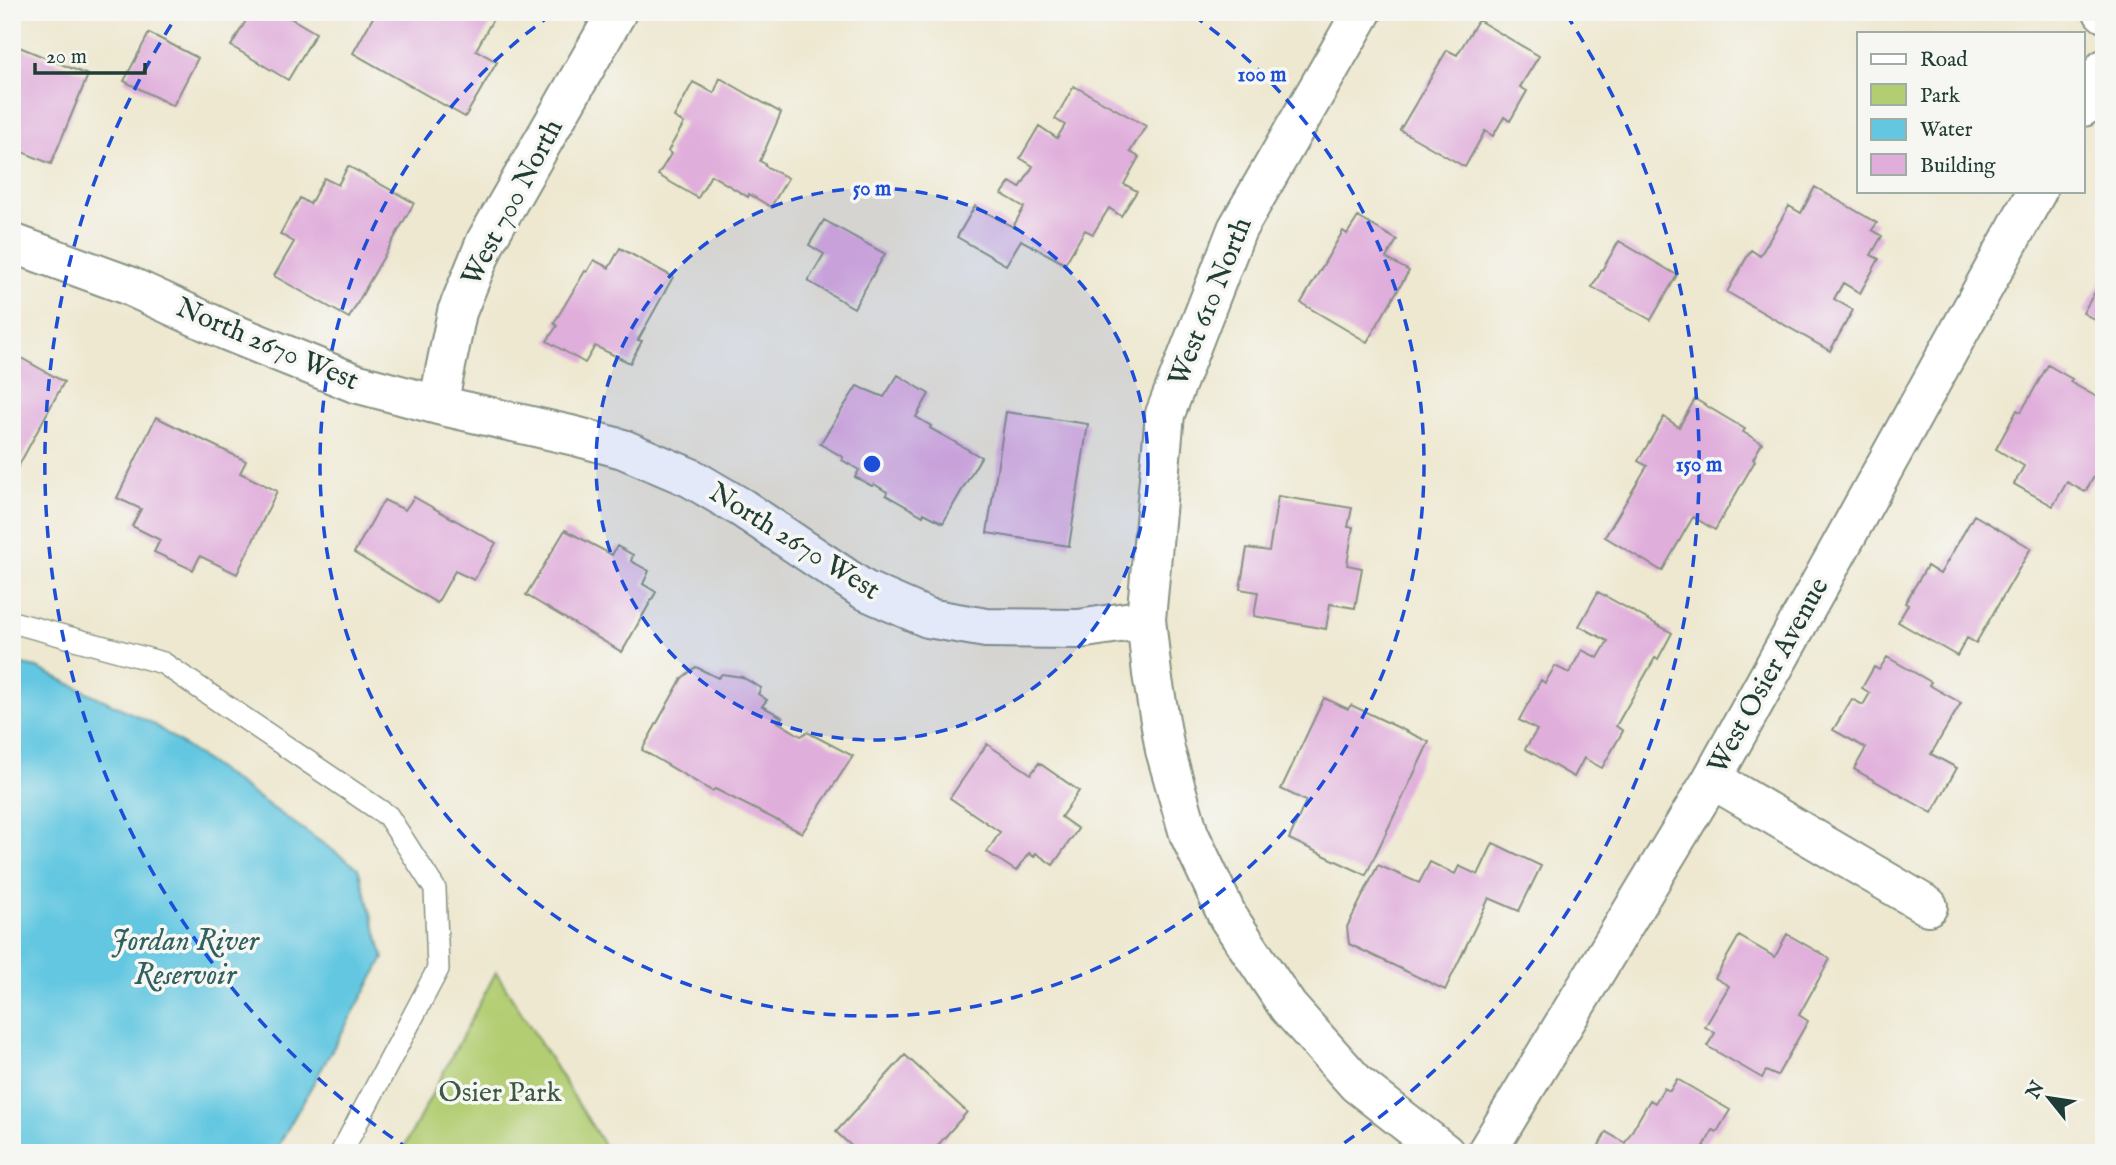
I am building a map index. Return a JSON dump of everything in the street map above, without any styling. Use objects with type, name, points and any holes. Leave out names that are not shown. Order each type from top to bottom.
[{"type":"street","name":"West 700 North","points":[[439,405],[457,312],[486,241],[617,12]]},
{"type":"street","name":"West 610 North","points":[[1146,619],[1166,414],[1237,229],[1363,12]]},
{"type":"street","points":[[2084,105],[2104,69]]},
{"type":"street","name":"West Osier Avenue","points":[[1486,1153],[1712,779],[2036,192]]},
{"type":"street","name":"North 2670 West","points":[[12,243],[127,285],[227,331],[355,383],[623,449],[691,478],[742,508],[864,590],[928,618],[986,628],[1079,629],[1146,619]]},
{"type":"street","points":[[1146,619],[1165,750],[1189,834],[1228,917],[1288,1007],[1357,1084],[1445,1153]]},
{"type":"street","points":[[1712,779],[1928,906]]},
{"type":"lane","points":[[12,622],[163,663],[388,816],[435,889],[438,969],[341,1153]]},
{"type":"green space","name":"Osier Park","points":[[496,972],[609,1153],[401,1153]]},
{"type":"water","name":"Jordan River Reservoir","points":[[12,663],[37,668],[152,723],[358,868],[384,958],[274,1153],[12,1153]]},
{"type":"building","points":[[251,12],[280,12],[316,33],[288,80],[231,46]]},
{"type":"building","points":[[376,12],[497,12],[476,50],[497,62],[465,117],[353,53]]},
{"type":"building","points":[[1478,20],[1539,56],[1520,87],[1527,91],[1510,121],[1504,117],[1493,136],[1485,131],[1465,167],[1400,130],[1447,50],[1457,55]]},
{"type":"building","points":[[149,33],[198,58],[173,106],[124,81]]},
{"type":"building","points":[[12,44],[88,75],[51,164],[18,150],[12,164]]},
{"type":"building","points":[[720,78],[781,113],[760,161],[788,178],[771,207],[711,175],[698,198],[658,175],[671,154],[668,151],[684,123],[674,117],[693,82],[714,93]]},
{"type":"building","points":[[1074,86],[1146,126],[1130,152],[1139,157],[1124,184],[1137,191],[1121,216],[1109,208],[1093,234],[1085,230],[1065,264],[1021,240],[1006,265],[957,237],[975,206],[1013,227],[1024,207],[1002,194],[1010,182],[1020,188],[1033,166],[1020,158],[1039,126],[1057,138],[1065,125],[1055,119]]},
{"type":"building","points":[[348,166],[414,203],[349,318],[274,276],[294,242],[280,234],[300,198],[310,204],[324,178],[338,185]]},
{"type":"building","points":[[1815,187],[1877,223],[1872,230],[1882,236],[1871,255],[1879,259],[1860,293],[1843,283],[1834,299],[1853,310],[1830,351],[1727,292],[1751,250],[1760,256],[1789,206],[1801,213]]},
{"type":"building","points":[[1358,217],[1397,240],[1386,258],[1409,271],[1367,342],[1301,303],[1343,231],[1347,234]]},
{"type":"building","points":[[824,220],[885,254],[854,308],[808,281],[824,254],[809,245]]},
{"type":"building","points":[[1619,241],[1677,275],[1651,320],[1592,287]]},
{"type":"building","points":[[620,248],[673,277],[638,340],[642,341],[630,363],[595,346],[585,363],[547,341],[557,326],[554,323],[585,271],[587,272],[594,260],[609,268]]},
{"type":"building","points":[[2104,276],[2104,325],[2083,313]]},
{"type":"building","points":[[14,354],[64,382],[12,478],[12,357]]},
{"type":"building","points":[[2048,365],[2072,379],[2070,382],[2104,401],[2104,460],[2085,492],[2067,482],[2053,506],[2014,484],[2024,466],[1996,449],[2017,410],[2021,412]]},
{"type":"building","points":[[898,375],[929,394],[916,417],[981,457],[943,523],[924,513],[923,516],[886,495],[887,492],[874,484],[872,486],[855,477],[859,470],[820,444],[857,386],[884,397]]},
{"type":"building","points":[[1695,399],[1745,429],[1743,432],[1762,443],[1753,459],[1755,461],[1715,530],[1693,517],[1662,571],[1605,537],[1647,466],[1638,461],[1664,417],[1679,427]]},
{"type":"building","points":[[1006,412],[1088,424],[1069,546],[987,533]]},
{"type":"building","points":[[156,417],[246,461],[240,473],[277,491],[237,574],[200,556],[193,570],[154,552],[160,540],[132,526],[141,509],[117,498]]},
{"type":"building","points":[[1278,496],[1352,508],[1348,527],[1353,527],[1347,565],[1362,568],[1355,608],[1330,604],[1326,629],[1254,616],[1258,592],[1240,589],[1247,548],[1269,551]]},
{"type":"building","points":[[414,497],[496,543],[474,580],[455,571],[437,603],[354,553],[384,500],[405,510]]},
{"type":"building","points":[[1974,515],[2031,548],[1976,643],[1967,638],[1957,656],[1898,622],[1908,605],[1905,603],[1927,566],[1940,574]]},
{"type":"building","points":[[565,530],[612,555],[617,546],[633,555],[631,561],[649,571],[643,584],[656,592],[622,652],[526,595]]},
{"type":"building","points":[[1598,592],[1672,633],[1616,726],[1623,731],[1602,768],[1584,758],[1574,777],[1525,749],[1537,730],[1519,720],[1541,680],[1545,683],[1555,666],[1569,673],[1582,650],[1598,658],[1608,641],[1579,626]]},
{"type":"building","points":[[1887,657],[1961,703],[1931,754],[1957,768],[1932,813],[1854,769],[1866,748],[1833,730],[1852,699],[1863,705],[1870,693],[1862,688],[1874,667],[1879,670]]},
{"type":"building","points":[[696,667],[718,678],[722,674],[742,677],[761,688],[758,694],[767,700],[762,706],[782,717],[778,722],[801,736],[807,732],[853,756],[802,833],[715,789],[712,791],[642,750],[682,678]]},
{"type":"building","points":[[1324,698],[1348,709],[1351,705],[1429,742],[1366,875],[1289,839],[1306,801],[1281,789]]},
{"type":"building","points":[[987,744],[1031,774],[1039,763],[1079,791],[1061,817],[1078,829],[1053,865],[1036,853],[1034,857],[1029,853],[1016,871],[987,852],[1000,832],[950,798]]},
{"type":"building","points":[[1493,843],[1541,866],[1519,911],[1489,898],[1445,990],[1349,944],[1347,927],[1378,865],[1419,883],[1430,862],[1455,874],[1459,866],[1478,875]]},
{"type":"building","points":[[1787,934],[1830,959],[1799,1015],[1808,1021],[1777,1076],[1766,1071],[1762,1078],[1707,1046],[1715,1033],[1705,1027],[1729,986],[1715,978],[1739,936],[1775,957]]},
{"type":"building","points":[[905,1055],[967,1112],[931,1153],[859,1153],[836,1132]]},
{"type":"building","points":[[1677,1079],[1730,1110],[1717,1132],[1713,1130],[1700,1153],[1595,1153],[1606,1132],[1625,1143],[1650,1100],[1655,1103],[1664,1088],[1670,1091]]}]
